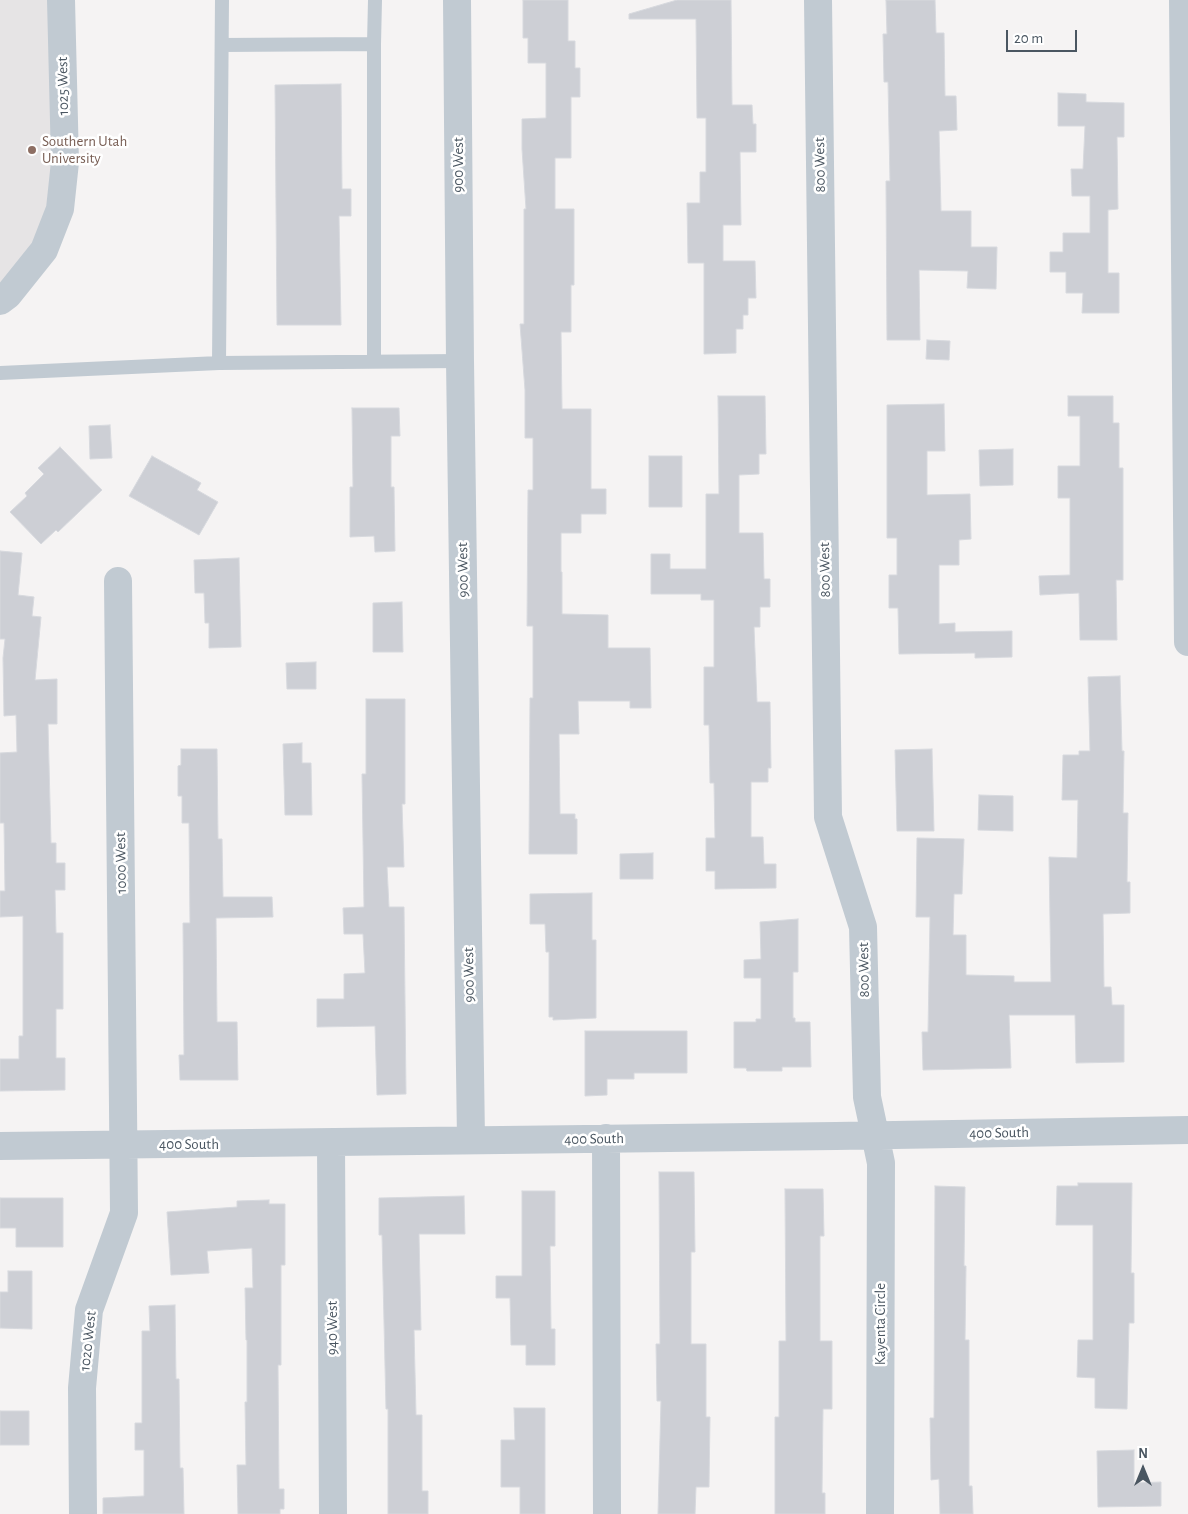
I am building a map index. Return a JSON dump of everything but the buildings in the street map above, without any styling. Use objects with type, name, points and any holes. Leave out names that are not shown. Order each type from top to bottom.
[{"type":"street","name":"1025 West","points":[[0,302],[8,295],[44,250],[60,209],[65,162],[61,0]]},
{"type":"street","name":"900 West","points":[[457,0],[471,1140]]},
{"type":"street","name":"800 West","points":[[818,0],[828,817],[863,927],[866,1097],[875,1134]]},
{"type":"street","points":[[1183,0],[1188,642]]},
{"type":"street","name":"1000 West","points":[[118,581],[124,1144]]},
{"type":"street","name":"400 South","points":[[0,1146],[1188,1130]]},
{"type":"street","name":"Kayenta Circle","points":[[875,1134],[881,1163],[880,1514]]},
{"type":"street","points":[[606,1138],[607,1514]]},
{"type":"street","name":"940 West","points":[[332,1143],[333,1514]]},
{"type":"street","name":"1020 West","points":[[83,1514],[82,1388],[89,1310],[124,1213],[124,1144]]},
{"type":"lane","points":[[220,363],[222,0]]},
{"type":"lane","points":[[374,361],[375,0]]},
{"type":"lane","points":[[222,45],[374,44]]},
{"type":"lane","points":[[0,372],[220,363],[460,361]]},
{"type":"shaded area","name":"Southern Utah University","points":[[0,0],[61,0],[60,209],[0,301]]},
{"type":"place","name":"Southern Utah University","points":[[32,150]]}]
